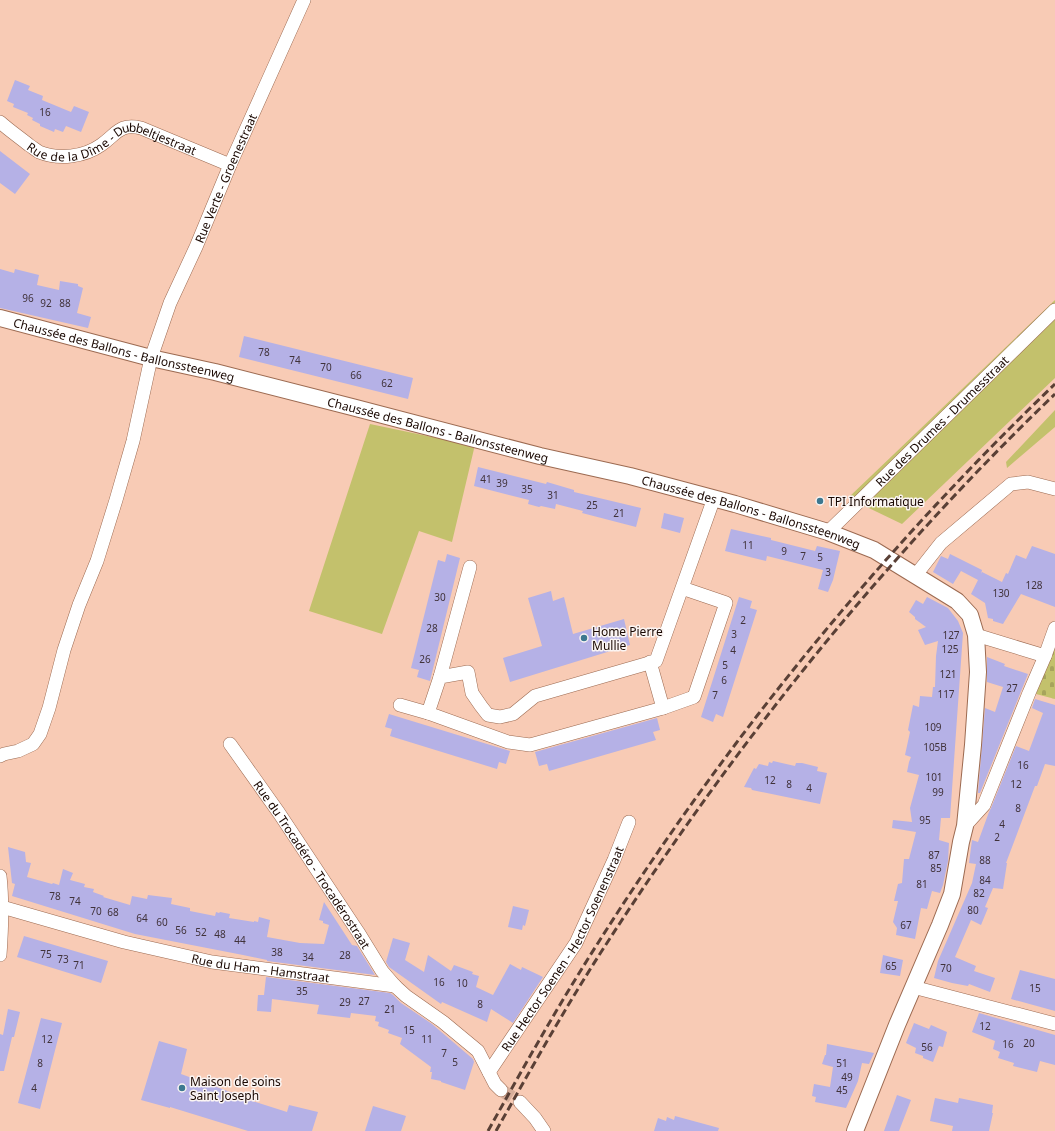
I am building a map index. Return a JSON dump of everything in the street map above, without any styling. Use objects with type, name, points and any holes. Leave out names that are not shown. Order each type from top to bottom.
[{"type":"street","name":"Rue Verte - Groenestraat","points":[[0,756],[18,751],[33,744],[40,734],[49,708],[66,642],[78,605],[97,561],[116,500],[133,441],[151,358],[170,303],[196,247],[230,164],[304,0]]},
{"type":"street","name":"Rue de la Dîme - Dubbeltjestraat","points":[[0,122],[38,152],[52,155],[70,156],[90,151],[102,145],[123,128],[133,126],[230,164]]},
{"type":"street","name":"Rue des Drumes - Drumesstraat","points":[[828,532],[1055,310]]},
{"type":"street","name":"Chaussée des Ballons - Ballonssteenweg","points":[[0,318],[151,358],[215,372],[540,456],[630,476],[714,498],[828,532],[874,550],[957,601],[970,615],[976,635],[978,672],[973,745],[964,826],[952,894],[897,1024],[855,1131]]},
{"type":"street","points":[[915,576],[941,543],[1011,484],[1028,482],[1055,489]]},
{"type":"street","points":[[440,677],[468,672],[472,693],[481,706],[488,715],[500,717],[512,714],[535,696],[656,660],[714,498]]},
{"type":"street","points":[[428,713],[440,677],[470,567]]},
{"type":"street","points":[[400,705],[428,713],[508,742],[530,745],[662,708],[694,697],[726,603],[682,588]]},
{"type":"street","points":[[964,826],[984,805],[1055,628]]},
{"type":"street","points":[[976,635],[1045,656]]},
{"type":"street","points":[[650,662],[662,708]]},
{"type":"street","name":"Rue du Trocadéro - Trocadérostraat","points":[[230,744],[279,813],[382,971],[395,986]]},
{"type":"street","name":"Rue Hector Soenen - Hector Soenenstraat","points":[[489,1072],[576,943],[614,860],[629,822]]},
{"type":"street","points":[[0,876],[2,907],[0,956]]},
{"type":"street","name":"Rue du Ham - Hamstraat","points":[[2,907],[124,942],[212,962],[395,986]]},
{"type":"street","points":[[395,986],[406,996],[443,1022],[478,1051],[495,1084],[501,1090]]},
{"type":"street","points":[[913,987],[1055,1024]]},
{"type":"street","points":[[520,1102],[535,1118],[544,1131]]},
{"type":"green space","points":[[1055,300],[1055,378],[902,524],[848,498]]},
{"type":"green space","points":[[1055,410],[1055,427],[1007,468],[1006,462]]},
{"type":"green space","points":[[370,424],[437,438],[441,424],[478,432],[452,542],[419,531],[382,634],[309,611]]},
{"type":"green space","points":[[1055,640],[1055,699],[1036,694]]},
{"type":"building","points":[[15,80],[30,86],[28,90],[43,96],[42,100],[71,112],[74,106],[89,112],[81,132],[66,126],[63,132],[55,129],[54,132],[40,126],[40,124],[32,120],[33,118],[27,115],[28,113],[13,107],[14,104],[7,101]]},
{"type":"building","points":[[0,151],[30,174],[15,194],[0,183]]},
{"type":"building","points":[[0,269],[14,273],[15,269],[39,275],[37,285],[59,290],[60,281],[78,284],[78,286],[83,288],[77,313],[91,317],[88,328],[0,308]]},
{"type":"building","points":[[244,336],[413,378],[408,399],[239,357]]},
{"type":"building","points":[[478,467],[546,484],[547,482],[574,490],[574,492],[641,508],[636,527],[582,513],[583,511],[556,504],[555,509],[541,506],[539,507],[528,504],[529,500],[474,486]]},
{"type":"building","points":[[664,513],[684,518],[680,533],[661,528]]},
{"type":"building","points":[[731,529],[771,538],[771,540],[815,551],[817,546],[840,551],[833,580],[828,592],[818,589],[823,570],[767,556],[766,561],[725,551]]},
{"type":"building","points":[[1032,546],[1055,554],[1055,607],[1021,594],[1003,624],[988,618],[985,603],[971,594],[978,580],[961,571],[953,584],[933,572],[941,556],[948,559],[950,554],[982,570],[981,574],[982,572],[1002,582],[1006,573],[1008,574],[1016,555],[1026,559]]},
{"type":"building","points":[[447,554],[460,558],[430,681],[417,677],[419,670],[411,668],[438,560],[445,562]]},
{"type":"building","name":"Home Pierre Mullie","points":[[551,591],[553,601],[564,597],[573,634],[624,619],[630,645],[510,682],[503,658],[542,646],[528,598]]},
{"type":"building","points":[[739,597],[752,601],[750,608],[757,610],[723,717],[716,714],[713,722],[701,717]]},
{"type":"building","points":[[927,597],[948,608],[958,621],[963,633],[950,818],[941,818],[939,840],[949,843],[948,861],[940,893],[932,891],[927,909],[921,908],[915,939],[896,935],[897,928],[893,922],[898,901],[894,901],[898,884],[902,883],[904,859],[909,859],[916,832],[892,828],[893,820],[912,822],[910,808],[919,775],[907,772],[911,757],[905,755],[910,732],[908,730],[913,705],[919,707],[920,696],[932,697],[933,687],[935,687],[938,641],[925,645],[918,630],[926,627],[915,619],[915,617],[909,612],[916,600],[923,604]]},
{"type":"building","points":[[987,657],[1005,664],[1004,666],[1028,674],[980,793],[978,793],[985,708],[995,712],[1003,687],[987,682]]},
{"type":"building","points":[[1035,699],[1055,705],[1055,766],[1045,764],[1037,786],[1035,786],[1006,863],[1003,889],[993,888],[985,907],[988,908],[981,925],[971,920],[955,957],[976,966],[974,971],[995,978],[990,992],[969,984],[968,986],[934,978],[938,961],[972,883],[976,864],[969,863],[972,840],[978,842],[1016,746],[1029,751],[1043,713],[1032,708]]},
{"type":"building","points":[[389,714],[510,751],[506,764],[499,762],[497,769],[390,736],[392,729],[385,727]]},
{"type":"building","points":[[657,718],[660,730],[653,732],[656,740],[549,771],[547,764],[539,766],[535,752]]},
{"type":"building","points":[[773,761],[795,766],[796,763],[802,763],[818,767],[817,771],[827,773],[820,804],[744,787],[754,768],[756,769],[759,764],[768,766],[769,762],[772,763]]},
{"type":"building","points":[[8,847],[25,852],[26,862],[31,863],[27,877],[59,885],[63,869],[73,873],[70,880],[85,884],[84,887],[94,889],[93,892],[104,896],[103,897],[130,905],[132,896],[147,899],[148,895],[172,898],[171,904],[190,908],[190,911],[215,916],[216,912],[220,912],[230,914],[229,918],[254,922],[258,922],[259,917],[270,920],[267,937],[300,943],[324,944],[329,925],[319,920],[324,902],[352,945],[357,946],[375,975],[267,961],[135,934],[12,896],[15,884],[12,883]]},
{"type":"building","points":[[513,906],[529,910],[525,926],[523,925],[522,930],[508,927]]},
{"type":"building","points":[[24,936],[108,961],[101,983],[17,957]]},
{"type":"building","points":[[393,938],[410,943],[405,960],[424,972],[428,955],[451,971],[454,965],[473,972],[472,974],[479,976],[476,987],[493,995],[510,964],[521,970],[522,967],[543,977],[513,1023],[491,1009],[487,1022],[442,1002],[441,1004],[389,967],[386,962]]},
{"type":"building","points":[[883,955],[903,960],[900,976],[880,973]]},
{"type":"building","points":[[1020,970],[1055,979],[1055,1011],[1011,999]]},
{"type":"building","points":[[266,977],[390,993],[401,1003],[432,1024],[473,1059],[474,1062],[465,1090],[431,1079],[431,1067],[400,1044],[402,1038],[388,1033],[389,1030],[378,1026],[379,1022],[375,1021],[376,1016],[351,1013],[350,1018],[317,1014],[319,1005],[272,999],[271,1012],[257,1011],[258,995],[264,995]]},
{"type":"building","points":[[8,1009],[20,1012],[4,1071],[0,1071],[0,1034],[3,1035]]},
{"type":"building","points":[[979,1013],[1055,1035],[1055,1065],[1040,1061],[1037,1072],[1013,1066],[1014,1063],[998,1058],[1000,1052],[993,1049],[995,1041],[972,1032]]},
{"type":"building","points":[[41,1018],[62,1023],[40,1109],[18,1103]]},
{"type":"building","points":[[914,1023],[929,1029],[931,1025],[947,1032],[943,1047],[939,1046],[933,1062],[915,1053],[916,1048],[906,1043]]},
{"type":"building","name":"Maison de soins Saint Joseph","points":[[159,1041],[187,1049],[181,1074],[233,1093],[233,1095],[287,1112],[289,1105],[318,1112],[312,1131],[248,1131],[170,1107],[141,1100]]},
{"type":"building","points":[[827,1044],[874,1053],[869,1064],[862,1063],[858,1081],[846,1108],[815,1102],[816,1097],[812,1096],[814,1084],[830,1087],[833,1067],[822,1064],[826,1055]]},
{"type":"building","points":[[897,1095],[911,1100],[899,1131],[884,1131]]},
{"type":"building","points":[[935,1098],[958,1103],[959,1098],[993,1105],[993,1113],[989,1131],[952,1131],[953,1126],[930,1121]]},
{"type":"building","points":[[373,1106],[406,1116],[401,1131],[365,1131]]},
{"type":"building","points":[[675,1116],[719,1128],[718,1131],[654,1131],[658,1118],[666,1121],[667,1117],[674,1120]]},
{"type":"tunnel","points":[[501,1090],[520,1102]]},
{"type":"railway","points":[[488,1131],[555,1013],[598,943],[699,793],[753,721],[868,580],[928,513],[1055,384]]},
{"type":"railway","points":[[496,1131],[605,946],[654,872],[759,727],[871,588],[930,522],[1055,394]]},
{"type":"place","name":"TPI Informatique","points":[[820,501]]},
{"type":"place","name":"Home Pierre Mullie","points":[[584,638]]},
{"type":"place","name":"Maison de soins Saint Joseph","points":[[182,1088]]}]
